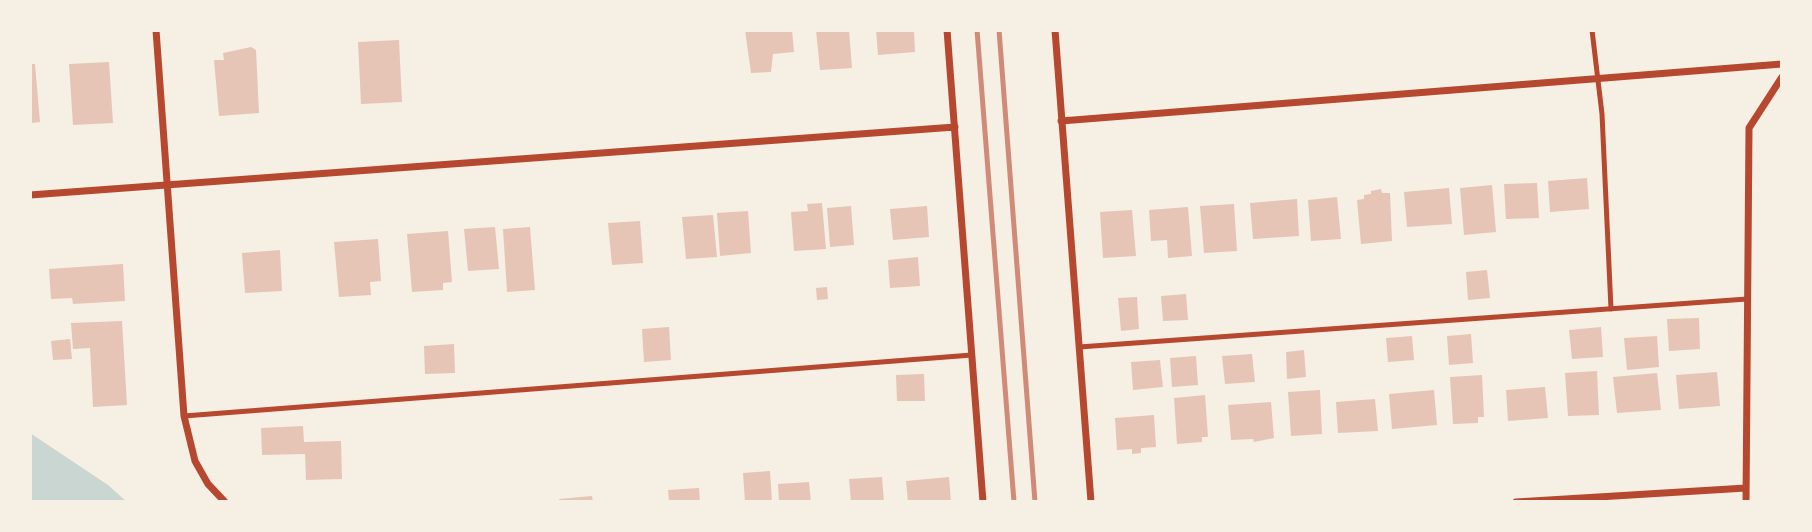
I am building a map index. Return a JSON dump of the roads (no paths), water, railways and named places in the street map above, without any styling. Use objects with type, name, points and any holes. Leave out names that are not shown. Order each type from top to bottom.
[{"type":"street","points":[[156,30],[184,416],[195,461],[208,484],[225,502]]},
{"type":"street","points":[[947,30],[984,502]]},
{"type":"street","points":[[1055,30],[1091,502]]},
{"type":"street","points":[[1061,121],[1782,64]]},
{"type":"street","points":[[1746,502],[1749,128],[1782,76]]},
{"type":"street","points":[[30,195],[955,127]]},
{"type":"street","points":[[1516,502],[1746,488]]},
{"type":"lane","points":[[1592,30],[1602,114],[1611,309]]},
{"type":"lane","points":[[1079,347],[1747,299]]},
{"type":"lane","points":[[184,416],[972,355]]},
{"type":"railway","points":[[977,30],[1014,502]]},
{"type":"railway","points":[[999,30],[1035,502]]}]
